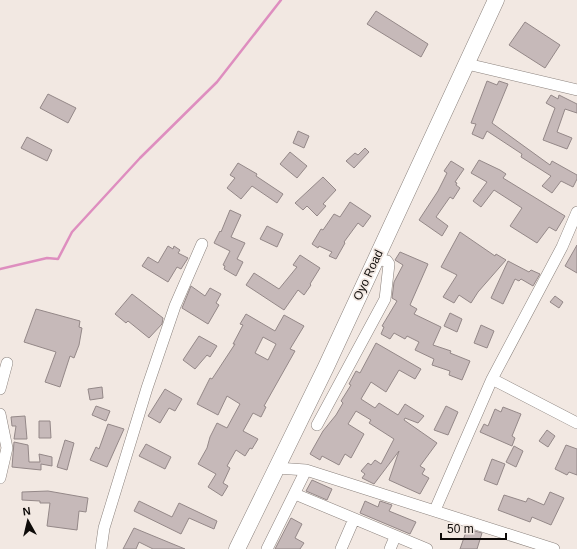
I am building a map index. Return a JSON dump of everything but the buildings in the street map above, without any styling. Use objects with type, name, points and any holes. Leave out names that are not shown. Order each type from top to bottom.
[{"type":"highway","name":"Oyo Road","points":[[237,549],[277,468],[496,0]]},
{"type":"street","points":[[467,64],[577,90]]},
{"type":"street","points":[[435,510],[492,379],[562,247],[577,212]]},
{"type":"street","points":[[101,549],[104,528],[147,388],[175,306],[202,244]]},
{"type":"street","points":[[317,425],[385,299],[389,264],[387,261],[375,259]]},
{"type":"street","points":[[0,389],[7,363]]},
{"type":"street","points":[[492,379],[577,423]]},
{"type":"street","points":[[0,414],[7,448],[0,478]]},
{"type":"street","points":[[277,468],[306,470],[554,549]]},
{"type":"street","points":[[267,549],[306,470]]},
{"type":"street","points":[[295,494],[395,537],[427,549]]},
{"type":"street","points":[[342,549],[354,519]]},
{"type":"street","points":[[390,549],[395,537]]},
{"type":"waterway","points":[[0,269],[47,258],[58,259],[72,232],[140,158],[217,82],[281,0]]}]
